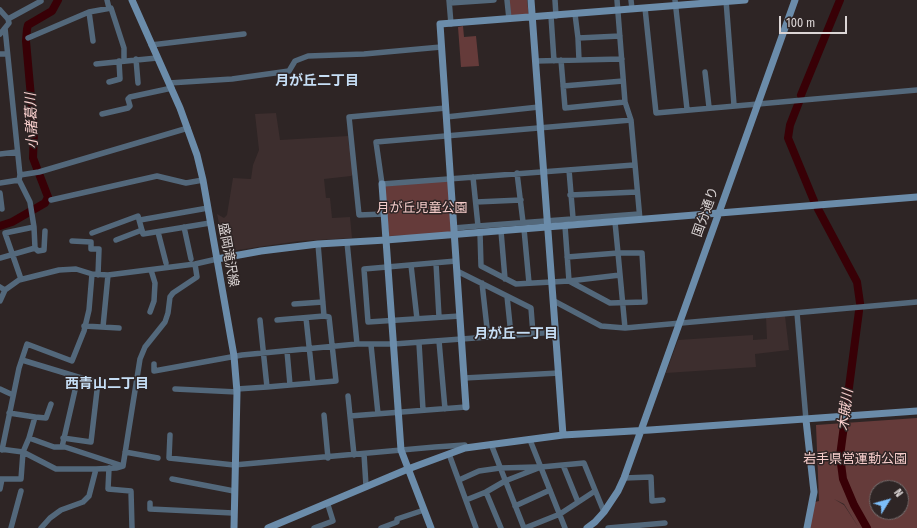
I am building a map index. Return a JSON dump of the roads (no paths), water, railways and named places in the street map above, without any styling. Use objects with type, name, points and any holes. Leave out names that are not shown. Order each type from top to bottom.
[{"type":"street","points":[[107,0],[124,48],[120,79],[109,82]]},
{"type":"street","name":"盛岡滝沢線","points":[[132,0],[151,45],[171,85],[188,128],[203,180],[234,356],[237,390],[234,465],[234,528]]},
{"type":"street","points":[[451,24],[450,2],[494,0]]},
{"type":"street","points":[[507,0],[509,20]]},
{"type":"street","points":[[531,0],[553,282],[563,435]]},
{"type":"street","points":[[554,61],[553,16],[555,0]]},
{"type":"street","points":[[617,0],[625,102],[631,120],[639,217]]},
{"type":"street","points":[[631,0],[632,9]]},
{"type":"street","points":[[350,416],[466,407],[440,24],[509,20],[645,8],[675,3],[745,0]]},
{"type":"street","name":"国分通り","points":[[590,527],[604,512],[618,491],[624,478],[639,431],[795,0]]},
{"type":"street","points":[[8,19],[41,1]]},
{"type":"street","points":[[726,1],[734,105]]},
{"type":"street","points":[[675,3],[687,109]]},
{"type":"street","points":[[28,38],[89,12],[109,8]]},
{"type":"street","points":[[645,8],[656,113],[709,107],[917,90]]},
{"type":"street","points":[[0,10],[8,19],[9,24],[0,34]]},
{"type":"street","points":[[89,12],[93,41]]},
{"type":"street","points":[[575,14],[580,60]]},
{"type":"street","points":[[5,28],[20,178],[32,209],[35,248]]},
{"type":"street","points":[[151,45],[244,34]]},
{"type":"street","points":[[578,38],[620,36]]},
{"type":"street","points":[[102,114],[128,108],[130,106],[128,98],[130,97],[171,85],[232,79],[289,71],[295,61],[308,56],[364,54],[441,47]]},
{"type":"street","points":[[0,54],[7,54]]},
{"type":"street","points":[[96,64],[122,60],[157,58]]},
{"type":"street","points":[[136,59],[138,83]]},
{"type":"street","points":[[536,61],[622,59]]},
{"type":"street","points":[[561,60],[565,108],[625,102]]},
{"type":"street","points":[[705,72],[709,107]]},
{"type":"street","points":[[563,86],[623,82]]},
{"type":"street","points":[[446,117],[539,107]]},
{"type":"street","points":[[384,214],[359,215],[350,117],[446,108]]},
{"type":"street","points":[[431,528],[401,450],[382,184],[376,142],[631,120]]},
{"type":"street","points":[[0,182],[20,178],[188,128]]},
{"type":"street","points":[[0,154],[17,152]]},
{"type":"street","points":[[382,184],[634,165]]},
{"type":"street","points":[[569,170],[573,218]]},
{"type":"street","points":[[517,173],[524,226],[529,283]]},
{"type":"street","points":[[51,200],[157,176],[186,183],[203,180]]},
{"type":"street","points":[[473,177],[479,229],[481,266],[516,284],[569,281],[620,275]]},
{"type":"street","points":[[570,195],[637,192]]},
{"type":"street","points":[[0,193],[2,209]]},
{"type":"street","points":[[0,301],[3,288],[21,279],[59,270],[76,269],[95,274],[108,275],[195,264],[217,259],[318,244],[386,240],[479,229],[548,224],[573,218],[639,217],[718,213],[917,197]]},
{"type":"street","points":[[476,202],[521,200]]},
{"type":"street","points":[[140,220],[208,208]]},
{"type":"street","points":[[92,233],[138,216],[143,234],[210,223]]},
{"type":"street","points":[[548,224],[565,226],[616,222],[639,217]]},
{"type":"street","points":[[616,222],[625,328]]},
{"type":"street","points":[[21,279],[12,254],[2,234],[34,226]]},
{"type":"street","points":[[479,229],[501,231],[524,226]]},
{"type":"street","points":[[565,226],[569,281]]},
{"type":"street","points":[[184,227],[191,259]]},
{"type":"street","points":[[116,240],[142,230]]},
{"type":"street","points":[[0,258],[35,248],[38,251],[44,250],[45,231]]},
{"type":"street","points":[[501,231],[505,279]]},
{"type":"street","points":[[158,232],[166,263]]},
{"type":"street","points":[[72,241],[91,242],[91,249],[99,249],[89,310],[84,326],[72,361],[26,344],[1,449],[23,452],[56,469],[96,469],[123,466]]},
{"type":"street","points":[[347,242],[356,344]]},
{"type":"street","points":[[318,244],[324,316]]},
{"type":"street","points":[[567,257],[618,253],[642,253],[645,302],[610,303],[569,281]]},
{"type":"street","points":[[456,261],[364,269],[368,322],[460,316]]},
{"type":"street","points":[[436,263],[439,317]]},
{"type":"street","points":[[123,466],[140,359],[145,346],[165,322],[170,297],[173,293],[198,276],[195,264]]},
{"type":"street","points":[[411,265],[417,319]]},
{"type":"street","points":[[150,312],[154,302],[155,283],[151,270]]},
{"type":"street","points":[[457,271],[531,308],[533,334]]},
{"type":"street","points":[[103,327],[108,275]]},
{"type":"street","points":[[482,283],[488,337]]},
{"type":"street","points":[[507,296],[511,335]]},
{"type":"street","points":[[554,300],[601,326],[625,328],[679,323],[684,321],[797,313],[917,302]]},
{"type":"street","points":[[294,304],[323,302]]},
{"type":"street","points":[[797,313],[814,492],[807,528]]},
{"type":"street","points":[[175,390],[237,390],[336,381],[329,317],[324,316],[277,320]]},
{"type":"street","points":[[306,318],[313,383]]},
{"type":"street","points":[[260,320],[267,387]]},
{"type":"street","points":[[84,326],[119,328]]},
{"type":"street","points":[[154,364],[154,371],[234,356],[356,344],[371,345],[418,343],[556,332]]},
{"type":"street","points":[[439,341],[445,409]]},
{"type":"street","points":[[418,343],[423,410]]},
{"type":"street","points":[[371,345],[378,414]]},
{"type":"street","points":[[287,351],[290,385]]},
{"type":"street","points":[[22,360],[98,382],[91,442],[63,438]]},
{"type":"street","points":[[464,378],[559,372]]},
{"type":"street","points":[[62,447],[78,377]]},
{"type":"street","points":[[0,389],[13,395]]},
{"type":"street","points":[[348,396],[354,455]]},
{"type":"street","points":[[9,413],[46,418],[51,404]]},
{"type":"street","points":[[272,527],[366,486],[465,448],[563,435],[806,420],[839,416],[917,411]]},
{"type":"street","points":[[324,416],[328,458]]},
{"type":"street","points":[[0,489],[1,479],[21,479],[23,452],[35,417]]},
{"type":"street","points":[[170,435],[169,458],[234,465],[465,445],[465,448]]},
{"type":"street","points":[[29,438],[54,447],[62,447],[123,466]]},
{"type":"street","points":[[530,440],[565,528]]},
{"type":"street","points":[[491,444],[525,528],[560,514],[595,491]]},
{"type":"street","points":[[125,452],[158,458]]},
{"type":"street","points":[[364,454],[366,486]]},
{"type":"street","points":[[450,454],[476,528]]},
{"type":"street","points":[[459,480],[479,471],[500,468],[584,464],[604,512]]},
{"type":"street","points":[[563,465],[578,502]]},
{"type":"street","points":[[466,500],[486,492],[505,481],[541,467]]},
{"type":"street","points":[[109,468],[108,489],[131,491],[132,528]]},
{"type":"street","points":[[42,528],[50,518],[61,510],[83,502],[89,496],[96,469]]},
{"type":"street","points":[[624,478],[651,477],[652,501],[663,500]]},
{"type":"street","points":[[172,479],[234,491]]},
{"type":"street","points":[[515,506],[550,490]]},
{"type":"street","points":[[11,528],[21,492]]},
{"type":"street","points":[[486,492],[501,528]]},
{"type":"street","points":[[150,503],[150,509],[233,513]]},
{"type":"street","points":[[314,528],[332,521],[328,504]]},
{"type":"street","points":[[381,528],[398,522],[397,519],[424,510]]},
{"type":"street","points":[[608,528],[652,526],[665,523]]},
{"type":"waterway","name":"小諸葛川","points":[[0,226],[12,222],[45,203],[48,197],[33,158],[34,131],[26,41],[28,25],[52,11],[58,0]]},
{"type":"waterway","name":"木賊川","points":[[801,95],[840,0]]},
{"type":"waterway","name":"木賊川","points":[[799,102],[790,125],[788,138],[814,201]]},
{"type":"waterway","name":"木賊川","points":[[818,209],[857,282],[860,303]]},
{"type":"waterway","name":"木賊川","points":[[859,311],[840,456],[843,479],[854,505],[867,528]]},
{"type":"district","name":"月が丘二丁目","points":[[317,81]]},
{"type":"district","name":"月が丘一丁目","points":[[516,334]]},
{"type":"district","name":"西青山二丁目","points":[[107,384]]},
{"type":"park label","name":"月が丘児童公園","points":[[422,208]]},
{"type":"park label","name":"岩手県営運動公園","points":[[855,459]]}]
